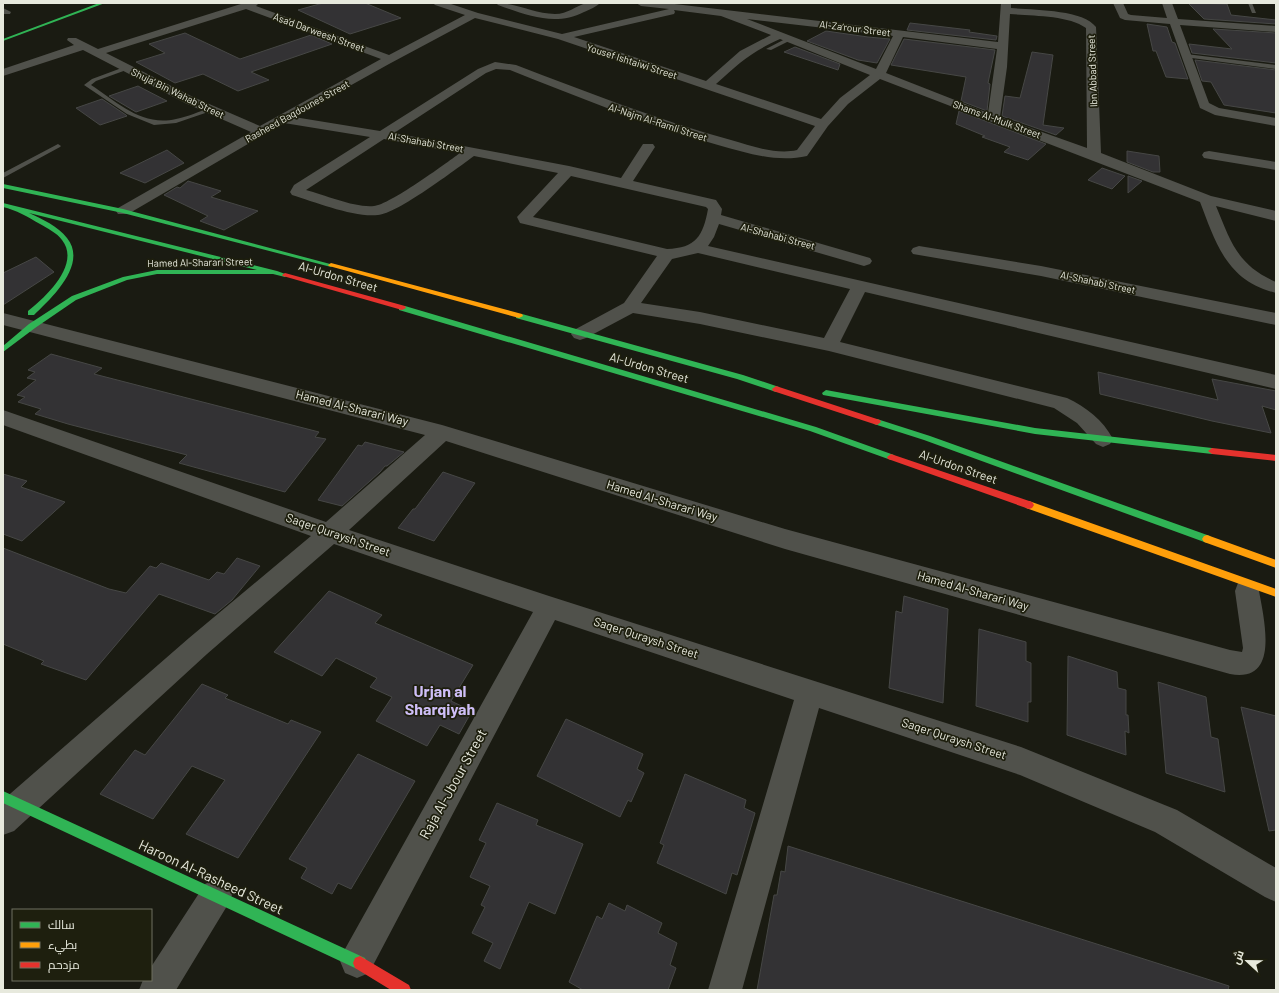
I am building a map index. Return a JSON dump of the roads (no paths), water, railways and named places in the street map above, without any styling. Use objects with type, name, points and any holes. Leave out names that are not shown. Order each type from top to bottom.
[{"type":"main road","points":[[3,34],[91,3]]},
{"type":"main road","points":[[3,40],[103,3]]},
{"type":"main road","name":"Al-Urdon Street","points":[[3,186],[123,212],[350,269],[580,334],[740,377],[927,438],[1276,564]]},
{"type":"main road","name":"Al-Urdon Street","points":[[5,205],[340,289],[813,429],[1276,593]]},
{"type":"main road","name":"Hamed Al-Sharari Street","points":[[3,350],[16,325],[50,296],[62,281],[69,263],[70,248],[66,240],[58,234],[5,205]]},
{"type":"main road","name":"Hamed Al-Sharari Street","points":[[16,325],[108,283],[142,274],[157,272],[275,272]]},
{"type":"main road","points":[[740,377],[1035,431],[1276,458]]},
{"type":"main road","points":[[1197,564],[1253,595]]},
{"type":"main road","name":"Haroon Al-Rasheed Street","points":[[8,807],[216,895],[357,961],[404,990]]},
{"type":"street","name":"Yousef Ishtaiwi Street","points":[[438,3],[474,15],[562,37],[823,124]]},
{"type":"street","points":[[501,3],[542,15],[557,16],[573,14],[594,3]]},
{"type":"street","points":[[641,3],[686,8],[715,8]]},
{"type":"street","points":[[1118,3],[1125,17],[1276,29]]},
{"type":"street","points":[[1167,3],[1204,105],[1208,109],[1276,122]]},
{"type":"street","points":[[96,53],[251,4]]},
{"type":"street","name":"Asa'd Darweesh Street","points":[[251,4],[391,59]]},
{"type":"street","points":[[993,119],[1006,7]]},
{"type":"street","name":"Ibn Abbad Street","points":[[1006,7],[1076,19],[1088,24],[1091,27],[1094,154]]},
{"type":"street","points":[[562,37],[686,8]]},
{"type":"street","name":"Al-Za’rour Street","points":[[715,8],[1002,46]]},
{"type":"street","name":"Shams Al-Mulk Street","points":[[715,8],[993,119],[1094,154],[1206,199],[1276,216]]},
{"type":"street","name":"Rasheed Baqdounes Street","points":[[123,212],[260,131],[474,15]]},
{"type":"street","name":"Al-Najm Al-Ramli Street","points":[[473,151],[404,198],[378,211],[360,210],[298,192],[298,188],[482,71],[495,65],[512,67],[623,111],[675,129],[783,156],[802,153],[808,147],[823,124],[844,101],[880,73],[900,33]]},
{"type":"street","points":[[707,86],[744,53],[755,46],[785,37]]},
{"type":"street","name":"Shuja' Bin Wahab Street","points":[[72,40],[211,110],[260,131]]},
{"type":"street","points":[[3,73],[83,46]]},
{"type":"street","name":"Al-Shahabi Street","points":[[282,119],[382,134],[473,151],[569,170],[711,203],[715,209],[714,218],[864,261]]},
{"type":"street","points":[[625,183],[648,147]]},
{"type":"street","points":[[1209,155],[1276,166]]},
{"type":"street","points":[[569,170],[528,213],[525,220],[666,254],[684,253],[697,248],[710,231],[714,218]]},
{"type":"street","points":[[1206,199],[1229,253],[1236,263],[1248,274],[1276,288]]},
{"type":"street","points":[[697,248],[1276,382]]},
{"type":"street","name":"Al-Shahabi Street","points":[[920,251],[1041,271],[1276,319]]},
{"type":"street","points":[[580,334],[630,307],[666,254]]},
{"type":"street","points":[[828,345],[860,285]]},
{"type":"street","points":[[630,307],[700,318],[828,345],[1060,403],[1077,411],[1094,427],[1103,439]]},
{"type":"street","name":"Hamed Al-Sharari Way","points":[[16,325],[442,432],[785,539],[1230,662],[1244,664],[1254,659],[1256,648],[1253,595]]},
{"type":"street","name":"Saqer Quraysh Street","points":[[3,417],[330,533],[549,607],[1022,761],[1080,784],[1166,822],[1220,851],[1276,886]]},
{"type":"street","points":[[8,807],[330,533],[442,432]]},
{"type":"street","name":"Raja Al-Jbour Street","points":[[357,961],[549,607]]},
{"type":"street","points":[[725,990],[810,691]]},
{"type":"street","points":[[156,990],[216,895]]},
{"type":"lane","points":[[1250,3],[1254,12]]},
{"type":"lane","points":[[770,49],[785,37]]},
{"type":"lane","points":[[1186,56],[1276,67]]},
{"type":"lane","points":[[127,68],[94,80],[87,85],[145,121],[155,123],[178,121],[211,110]]},
{"type":"lane","points":[[3,176],[58,146]]},
{"type":"district","name":"Urjan al Sharqiyah","points":[[440,700]]}]
